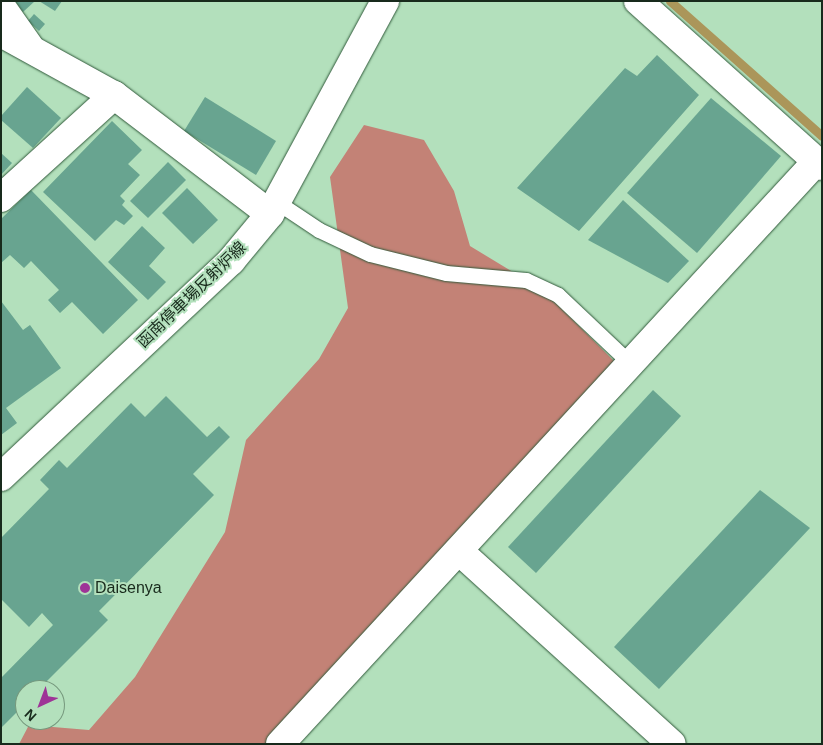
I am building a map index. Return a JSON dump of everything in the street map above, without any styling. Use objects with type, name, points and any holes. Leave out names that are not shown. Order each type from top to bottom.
[{"type":"street","name":"函南停車場反射炉線","points":[[1,477],[231,261],[274,208],[385,1]]},
{"type":"street","points":[[280,744],[631,364],[819,164],[638,1]]},
{"type":"street","points":[[1,6],[30,48]]},
{"type":"street","points":[[1,33],[114,95],[274,208]]},
{"type":"street","points":[[1,198],[114,95]]},
{"type":"street","points":[[459,551],[672,744]]},
{"type":"lane","points":[[274,208],[370,254],[446,273],[526,280],[558,295],[631,364]]},
{"type":"shaded area","points":[[364,125],[424,140],[454,191],[470,246],[526,280],[558,305],[616,363],[286,744],[19,744],[26,730],[65,730],[65,728],[89,730],[135,677],[225,532],[246,440],[319,359],[348,308],[330,177]]},
{"type":"building","points":[[15,1],[35,1],[23,12]]},
{"type":"building","points":[[39,1],[62,1],[55,11]]},
{"type":"building","points":[[34,14],[45,24],[39,31],[28,21]]},
{"type":"building","points":[[657,55],[699,95],[579,231],[517,188],[625,68],[637,76]]},
{"type":"building","points":[[27,87],[61,118],[33,148],[1,120],[1,116]]},
{"type":"building","points":[[205,97],[276,141],[256,175],[184,131]]},
{"type":"building","points":[[711,98],[781,156],[697,253],[627,193]]},
{"type":"building","points":[[112,121],[142,150],[128,164],[140,175],[120,196],[125,201],[122,205],[133,216],[124,225],[116,220],[95,241],[43,192]]},
{"type":"building","points":[[1,153],[12,163],[1,175]]},
{"type":"building","points":[[168,162],[186,180],[148,218],[130,201]]},
{"type":"building","points":[[187,188],[218,220],[193,244],[162,213]]},
{"type":"building","points":[[31,190],[138,300],[103,334],[72,302],[60,313],[48,300],[59,290],[31,261],[24,268],[10,255],[1,263],[1,219]]},
{"type":"building","points":[[623,200],[689,261],[668,283],[588,240]]},
{"type":"building","points":[[142,226],[165,248],[149,266],[166,282],[148,300],[108,262]]},
{"type":"building","points":[[1,301],[23,330],[30,325],[61,368],[6,408],[17,423],[1,435]]},
{"type":"building","points":[[653,390],[681,416],[536,573],[508,547]]},
{"type":"building","points":[[166,396],[207,437],[219,426],[230,437],[193,474],[214,495],[99,611],[108,620],[48,680],[15,680],[15,714],[1,728],[1,678],[53,625],[42,613],[29,627],[1,599],[1,538],[49,489],[40,480],[59,460],[67,468],[131,403],[145,417]]},
{"type":"building","points":[[760,490],[810,528],[659,689],[614,647]]},
{"type":"waterway","points":[[670,1],[822,136]]},
{"type":"place","name":"Daisenya","points":[[85,588]]}]
